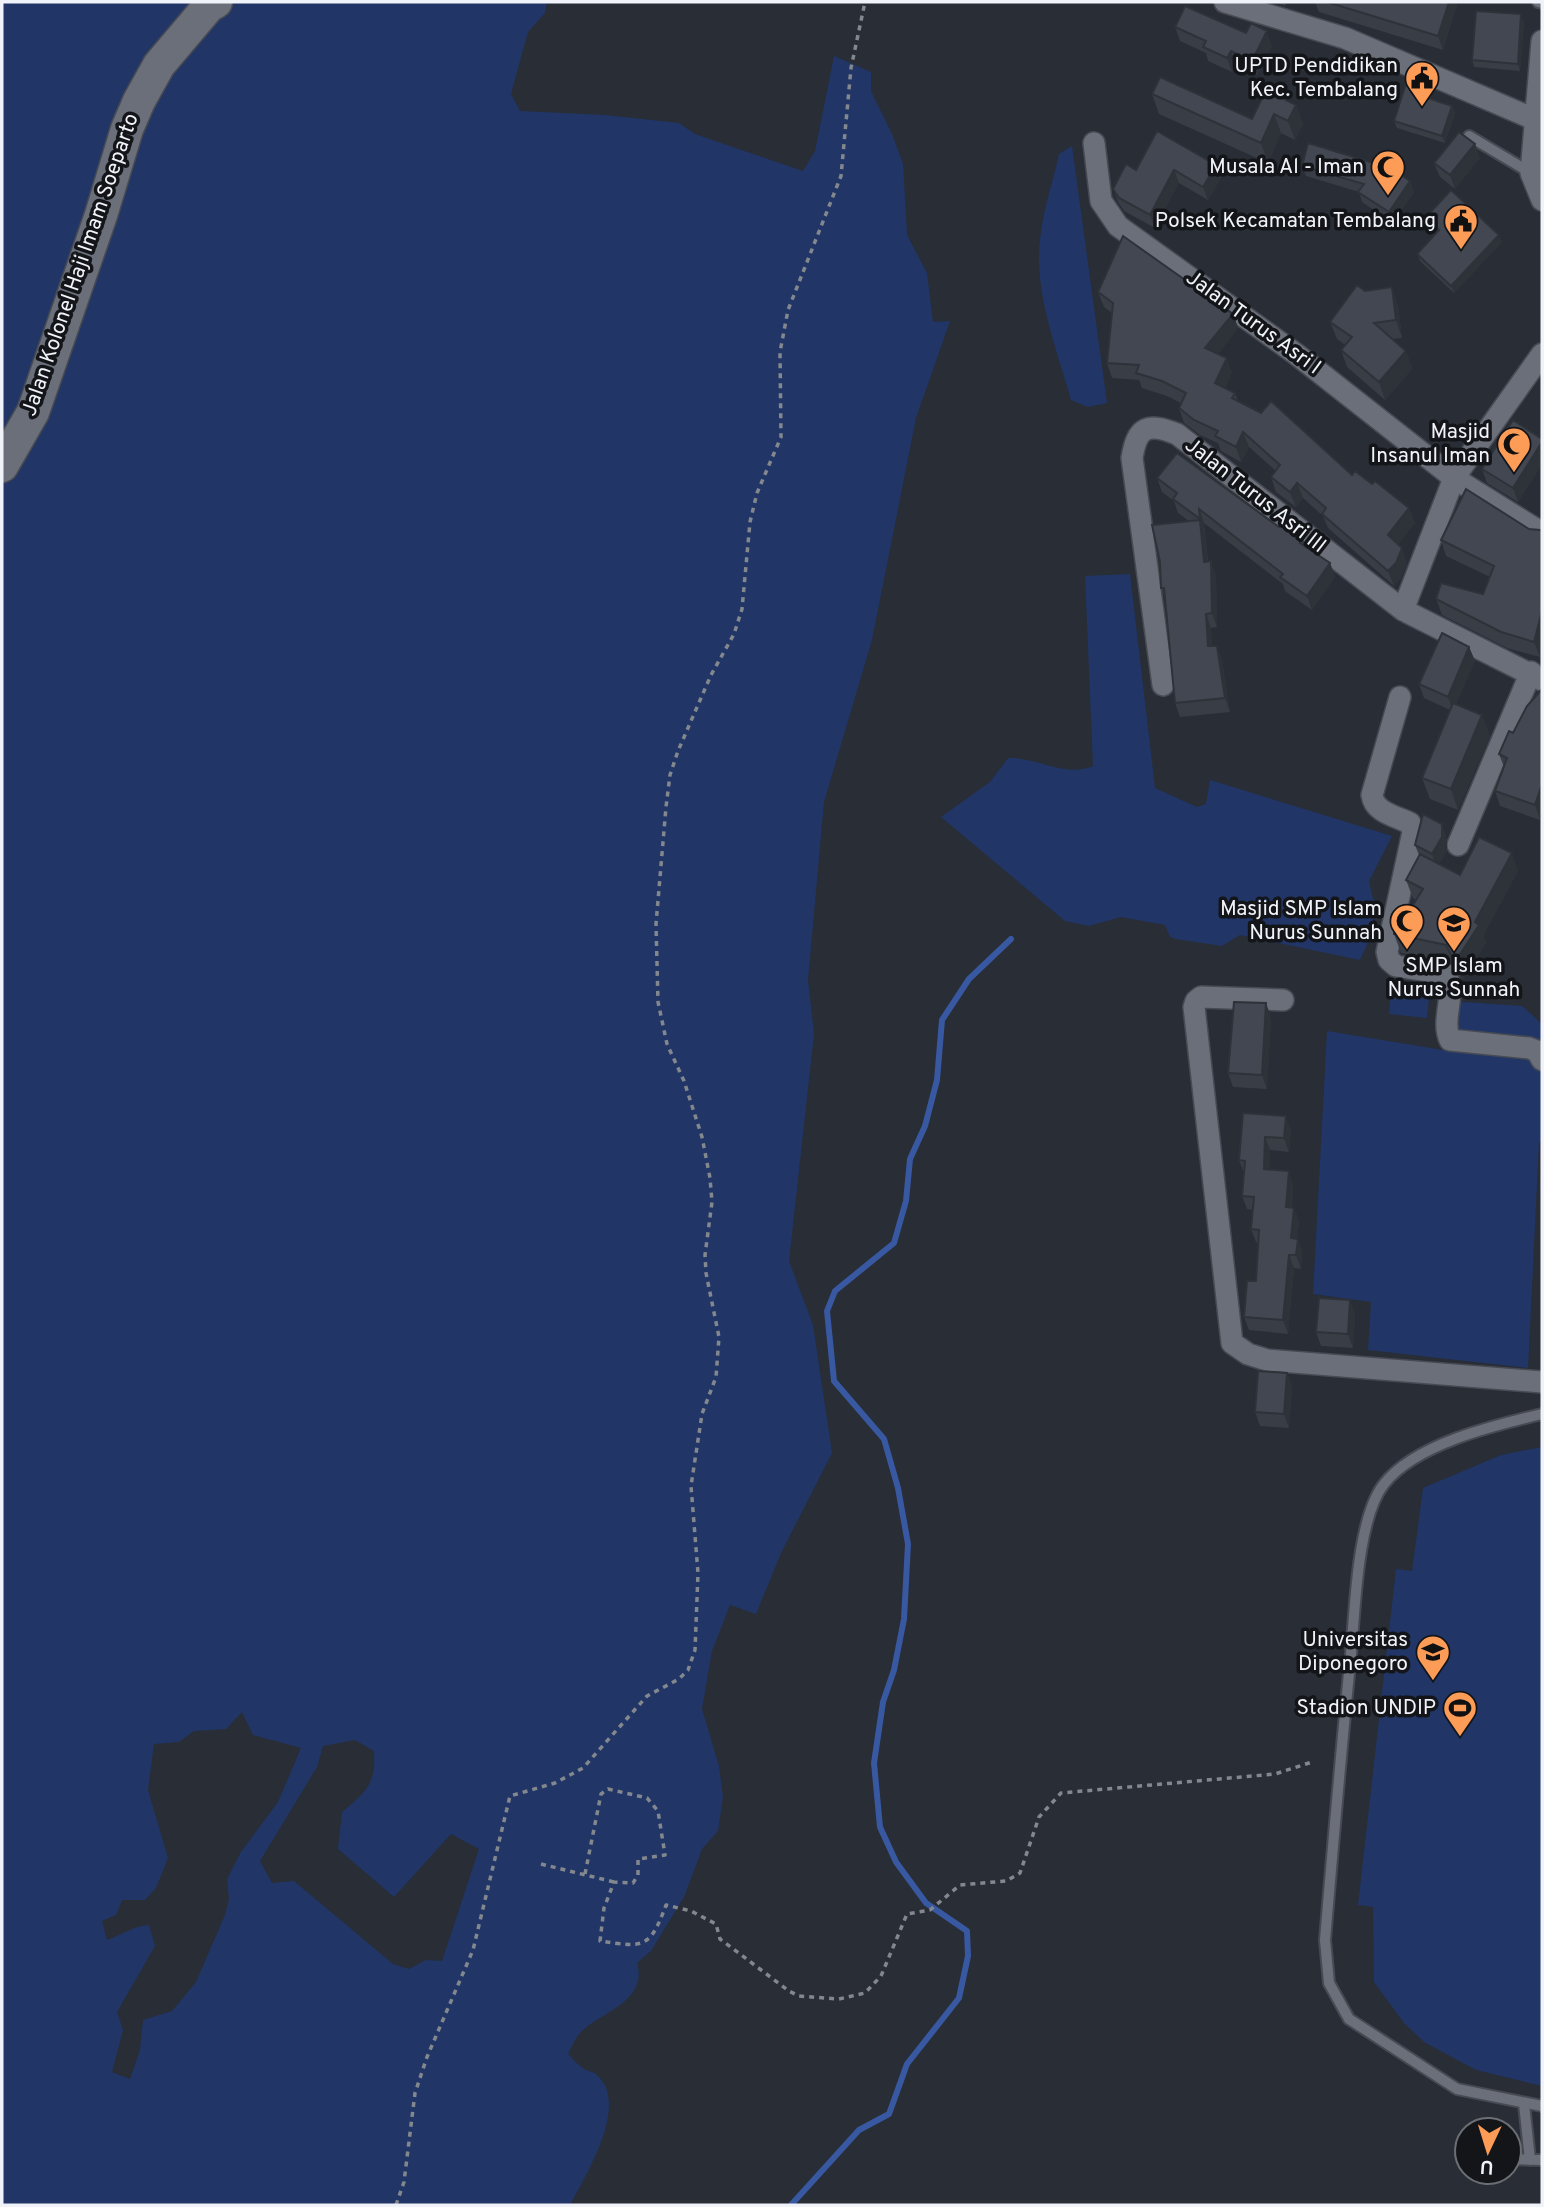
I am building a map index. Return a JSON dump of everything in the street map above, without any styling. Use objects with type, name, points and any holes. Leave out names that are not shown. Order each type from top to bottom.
[{"type":"main road","name":"Jalan Kolonel Haji Imam Soeparto","points":[[2,466],[33,412],[102,215],[127,129],[139,101],[159,65],[209,6],[216,2]]},
{"type":"street","points":[[1224,2],[1345,38],[1534,119]]},
{"type":"street","points":[[1542,41],[1531,173],[1542,200]]},
{"type":"street","name":"Jalan Turus Asri I","points":[[1094,143],[1101,201],[1118,226],[1296,354],[1454,478],[1542,533]]},
{"type":"street","points":[[1458,845],[1536,676],[1402,610],[1454,478],[1542,354]]},
{"type":"street","name":"Jalan Turus Asri III","points":[[1163,685],[1132,458],[1135,440],[1142,431],[1150,428],[1161,428],[1177,434],[1402,610]]},
{"type":"street","points":[[1400,697],[1372,794],[1373,803],[1379,809],[1409,823],[1413,832],[1387,952],[1389,960],[1396,966],[1445,974],[1450,981],[1446,1031],[1450,1040],[1529,1048],[1537,1051],[1542,1060]]},
{"type":"street","points":[[1283,1000],[1201,997],[1196,1001],[1195,1007],[1233,1343],[1248,1354],[1267,1360],[1542,1382]]},
{"type":"lane","points":[[1469,136],[1531,173]]},
{"type":"lane","points":[[1542,1415],[1482,1430],[1429,1451],[1398,1470],[1383,1485],[1374,1504],[1367,1522],[1358,1584],[1325,1940],[1329,1983],[1349,2019],[1457,2089],[1542,2106]]},
{"type":"lane","points":[[1524,2104],[1530,2160]]},
{"type":"lane","points":[[1523,2160],[1542,2160]]},
{"type":"path","points":[[396,2205],[404,2182],[415,2093],[427,2057],[473,1950],[510,1796],[555,1783],[583,1768],[647,1696],[679,1679],[688,1670],[695,1650],[698,1573],[691,1486],[702,1414],[716,1377],[719,1337],[705,1264],[711,1224],[710,1178],[702,1137],[684,1081],[667,1044],[659,1002],[656,924],[666,807],[670,775],[678,751],[711,675],[734,634],[742,609],[750,522],[757,493],[781,437],[780,352],[788,310],[841,176],[851,68],[865,2]]},
{"type":"path","points":[[614,1882],[604,1908],[600,1941],[630,1946],[649,1941],[659,1930],[666,1905],[691,1911],[716,1924],[720,1939],[799,1996],[839,1999],[865,1993],[881,1976],[907,1914],[930,1910],[960,1885],[1006,1881],[1020,1873],[1039,1817],[1061,1793],[1275,1774],[1312,1762]]},
{"type":"path","points":[[541,1864],[614,1882],[633,1882],[638,1875],[638,1859],[665,1855],[658,1811],[647,1798],[608,1789],[601,1794],[585,1874]]},
{"type":"shaded area","points":[[2,2],[547,2],[545,13],[528,32],[511,94],[520,111],[605,115],[679,123],[695,134],[803,171],[815,151],[834,56],[871,72],[871,91],[903,164],[907,235],[927,273],[933,322],[950,321],[916,418],[872,640],[824,802],[808,980],[814,1034],[789,1261],[813,1325],[832,1453],[781,1553],[756,1614],[730,1605],[712,1651],[702,1709],[719,1766],[723,1797],[718,1831],[702,1849],[684,1897],[651,1951],[637,1963],[639,1976],[631,1995],[583,2030],[568,2054],[584,2069],[597,2075],[606,2089],[609,2104],[602,2140],[570,2205],[2,2205]],"holes":[[[242,1712],[253,1735],[301,1748],[278,1802],[241,1852],[227,1879],[229,1899],[225,1915],[196,1982],[172,2011],[143,2020],[140,2050],[130,2079],[112,2072],[123,2030],[117,2012],[155,1946],[149,1925],[107,1940],[102,1921],[116,1915],[122,1900],[145,1900],[156,1888],[168,1858],[148,1790],[154,1744],[179,1742],[194,1731],[226,1729]],[[355,1740],[374,1751],[373,1772],[364,1792],[342,1812],[338,1849],[394,1897],[451,1834],[479,1849],[442,1961],[426,1960],[409,1969],[393,1964],[294,1881],[272,1883],[260,1861],[317,1767],[323,1746]]]},
{"type":"shaded area","points":[[1072,146],[1107,403],[1088,407],[1071,400],[1047,317],[1040,275],[1041,232],[1047,202],[1059,154]]},
{"type":"shaded area","points":[[1130,574],[1155,788],[1197,807],[1206,804],[1210,780],[1392,836],[1369,881],[1375,908],[1370,938],[1360,960],[1240,935],[1222,946],[1176,939],[1170,937],[1165,925],[1121,917],[1089,926],[1065,921],[941,817],[990,782],[1008,758],[1072,770],[1093,766],[1085,576]]},
{"type":"shaded area","points":[[1391,994],[1429,998],[1427,1018],[1389,1014]]},
{"type":"shaded area","points":[[1449,1001],[1522,1006],[1542,1024],[1542,1139],[1539,1144],[1528,1368],[1368,1350],[1371,1302],[1313,1294],[1327,1031],[1443,1050]]},
{"type":"shaded area","name":"Stadion UNDIP","points":[[1542,1447],[1542,2086],[1476,2070],[1424,2042],[1404,2023],[1374,1982],[1373,1907],[1358,1905],[1396,1569],[1412,1571],[1423,1488],[1501,1455]]},
{"type":"building","points":[[1327,2],[1449,2],[1438,36]]},
{"type":"building","points":[[1185,6],[1246,33],[1251,23],[1267,31],[1252,61],[1231,51],[1227,58],[1203,47],[1206,41],[1175,27]]},
{"type":"building","points":[[1476,11],[1521,14],[1518,64],[1472,60]]},
{"type":"building","name":"UPTD Pendidikan Kec. Tembalang","points":[[1409,74],[1430,83],[1425,97],[1452,106],[1442,136],[1394,121]]},
{"type":"building","points":[[1160,77],[1252,119],[1266,90],[1296,105],[1288,121],[1274,114],[1261,143],[1152,94]]},
{"type":"building","points":[[1157,131],[1216,165],[1203,187],[1174,170],[1150,215],[1119,198],[1113,189],[1126,164],[1136,170]]},
{"type":"building","points":[[1459,132],[1475,144],[1450,175],[1434,163]]},
{"type":"building","points":[[1308,143],[1377,164],[1380,161],[1410,181],[1389,212],[1358,192],[1364,184],[1302,166]]},
{"type":"building","name":"Polsek Kecamatan Tembalang","points":[[1451,190],[1499,235],[1451,286],[1417,254],[1439,230],[1426,217]]},
{"type":"building","points":[[1123,236],[1233,314],[1205,348],[1227,358],[1215,383],[1235,393],[1232,398],[1261,413],[1271,401],[1352,475],[1355,471],[1372,484],[1375,481],[1409,508],[1388,535],[1402,548],[1396,563],[1388,571],[1322,514],[1326,508],[1297,483],[1290,492],[1271,477],[1280,465],[1243,432],[1236,447],[1215,436],[1218,431],[1194,420],[1179,408],[1186,393],[1162,381],[1136,373],[1139,365],[1107,363],[1113,303],[1098,292]]},
{"type":"building","points":[[1357,285],[1365,291],[1392,287],[1396,320],[1374,323],[1406,351],[1379,382],[1341,350],[1352,337],[1330,322]]},
{"type":"building","points":[[1513,420],[1542,439],[1542,442],[1513,488],[1482,469]]},
{"type":"building","points":[[1177,453],[1279,527],[1283,523],[1303,539],[1300,543],[1330,563],[1307,596],[1280,577],[1283,574],[1199,509],[1200,519],[1173,499],[1177,493],[1157,478]]},
{"type":"building","points":[[1466,489],[1529,529],[1542,531],[1542,611],[1534,642],[1501,632],[1436,599],[1441,583],[1483,594],[1494,566],[1441,540]]},
{"type":"building","points":[[1200,520],[1204,562],[1211,561],[1212,613],[1206,614],[1208,646],[1217,646],[1225,698],[1175,703],[1164,588],[1161,588],[1160,562],[1152,525]]},
{"type":"building","points":[[1442,633],[1469,647],[1448,697],[1419,684]]},
{"type":"building","points":[[1542,689],[1542,784],[1535,805],[1495,791],[1507,758],[1499,754],[1509,731],[1513,733],[1527,706]]},
{"type":"building","points":[[1453,703],[1482,715],[1451,789],[1422,778]]},
{"type":"building","points":[[1423,814],[1442,824],[1442,837],[1432,854],[1415,845]]},
{"type":"building","points":[[1479,837],[1512,853],[1475,922],[1479,925],[1455,962],[1446,945],[1394,934],[1396,924],[1400,926],[1423,889],[1406,880],[1420,854],[1460,875]]},
{"type":"building","points":[[1234,1002],[1266,1003],[1262,1075],[1228,1073]]},
{"type":"building","points":[[1243,1113],[1286,1116],[1284,1138],[1265,1137],[1264,1169],[1289,1171],[1286,1207],[1294,1208],[1291,1238],[1298,1239],[1296,1255],[1289,1255],[1283,1320],[1244,1317],[1247,1281],[1256,1281],[1259,1230],[1251,1229],[1254,1197],[1242,1196],[1245,1161],[1239,1160]]},
{"type":"building","points":[[1319,1298],[1350,1300],[1348,1334],[1316,1332]]},
{"type":"building","points":[[1258,1371],[1287,1373],[1284,1414],[1255,1412]]},
{"type":"waterway","points":[[791,2205],[859,2130],[889,2114],[907,2064],[959,1998],[968,1956],[967,1931],[926,1903],[896,1862],[880,1827],[874,1763],[883,1702],[894,1670],[904,1619],[908,1544],[898,1488],[884,1439],[834,1381],[827,1311],[835,1291],[894,1243],[906,1201],[910,1159],[925,1126],[937,1080],[942,1020],[969,979],[1011,939]]},
{"type":"place","name":"UPTD Pendidikan Kec. Tembalang","points":[[1422,108]]},
{"type":"place","name":"Musala Al - Iman","points":[[1388,197]]},
{"type":"place","name":"Polsek Kecamatan Tembalang","points":[[1461,251]]},
{"type":"place","name":"Masjid Insanul Iman","points":[[1514,474]]},
{"type":"place","name":"Masjid SMP Islam Nurus Sunnah","points":[[1407,951]]},
{"type":"place","name":"SMP Islam Nurus Sunnah","points":[[1454,953]]},
{"type":"place","name":"Universitas Diponegoro","points":[[1433,1682]]},
{"type":"place","name":"Stadion UNDIP","points":[[1460,1738]]}]
